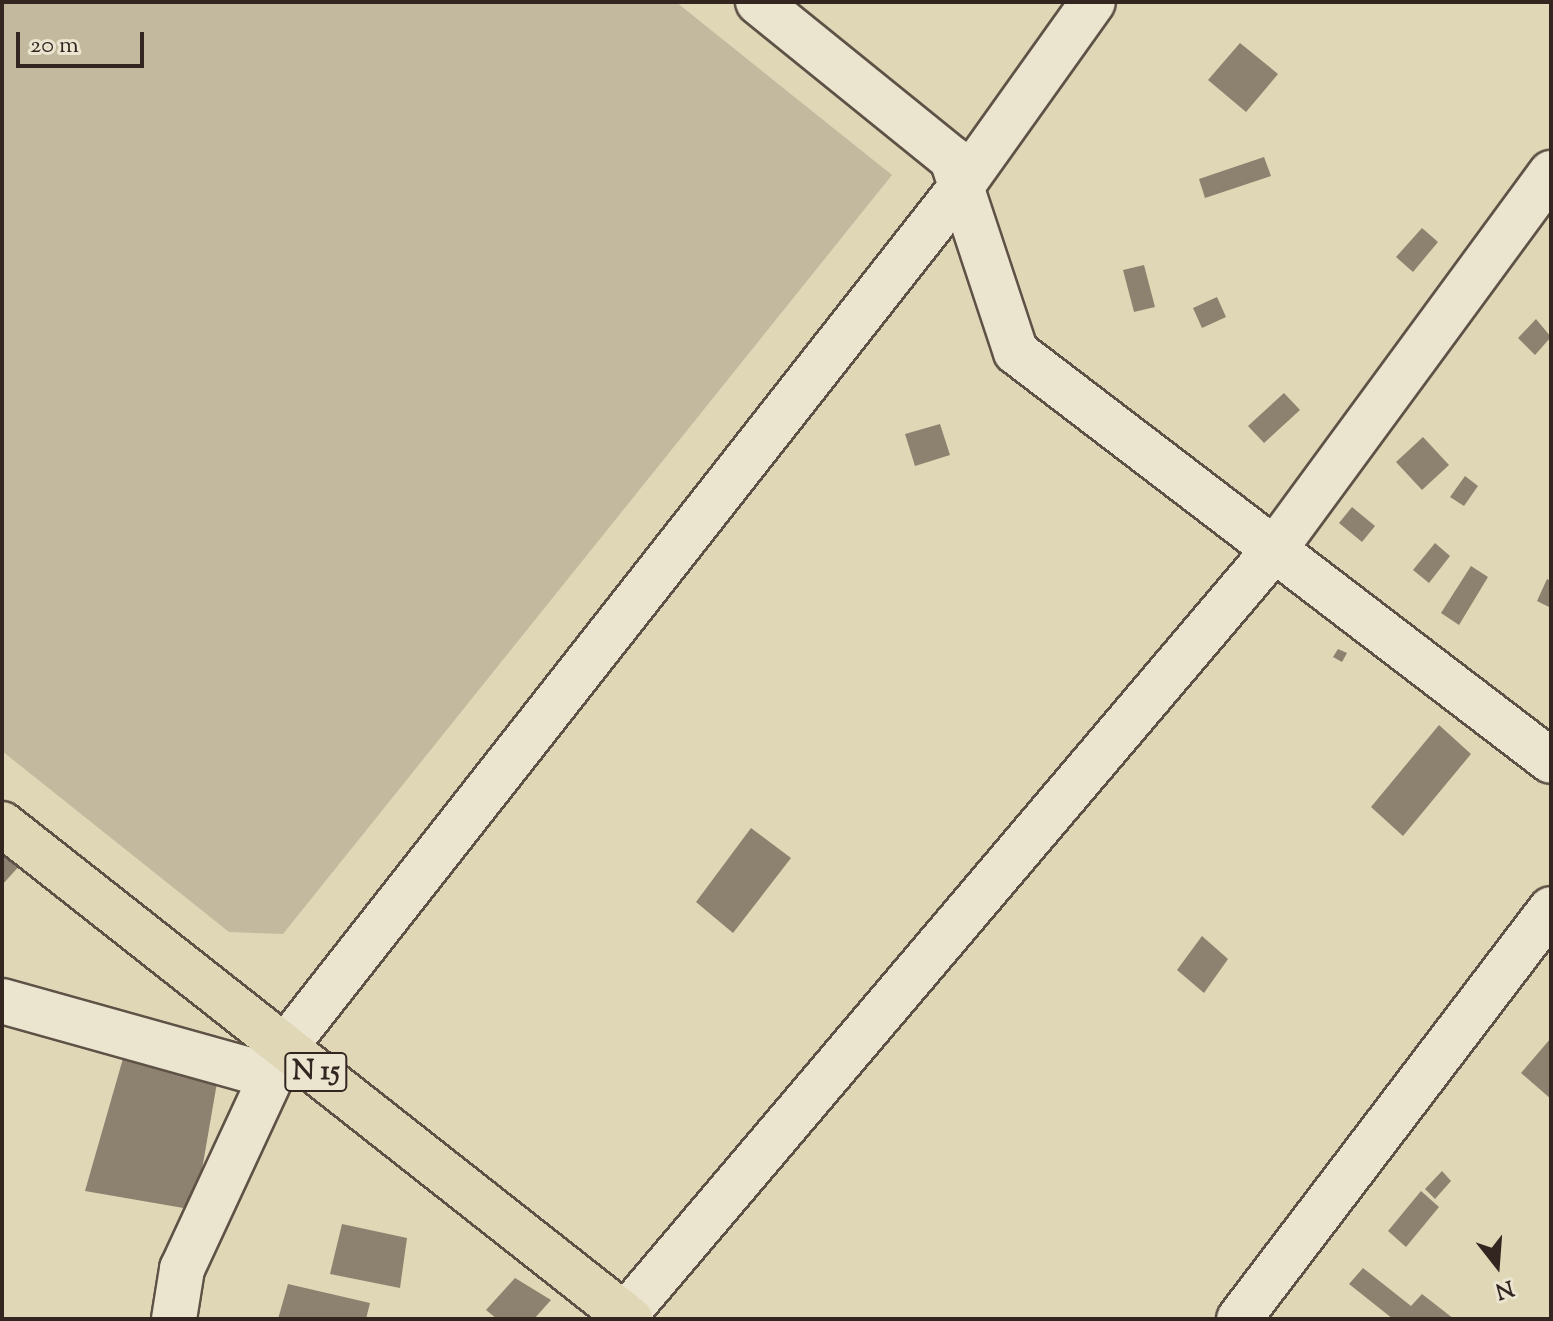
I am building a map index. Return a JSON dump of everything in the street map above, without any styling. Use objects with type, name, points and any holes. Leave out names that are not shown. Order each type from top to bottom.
[{"type":"main road","name":"N 15","points":[[2,824],[278,1062],[628,1317]]},
{"type":"street","points":[[758,2],[952,159],[1016,352],[1551,761]]},
{"type":"street","points":[[174,1319],[182,1269],[278,1062],[961,187],[1093,2]]},
{"type":"street","points":[[628,1317],[1274,550],[1551,173]]},
{"type":"street","points":[[1239,1319],[1551,909]]},
{"type":"street","points":[[2,1001],[278,1062]]},
{"type":"shaded area","points":[[2,2],[676,2],[892,175],[283,934],[229,932],[2,751]]},
{"type":"building","points":[[1240,43],[1278,74],[1246,112],[1208,80]]},
{"type":"building","points":[[1264,157],[1271,176],[1205,198],[1199,179]]},
{"type":"building","points":[[1422,228],[1438,242],[1413,272],[1396,257]]},
{"type":"building","points":[[1144,265],[1155,307],[1134,312],[1123,270]]},
{"type":"building","points":[[1217,297],[1226,317],[1202,328],[1193,308]]},
{"type":"building","points":[[1536,319],[1551,337],[1535,355],[1518,338]]},
{"type":"building","points":[[1284,393],[1300,410],[1264,443],[1248,426]]},
{"type":"building","points":[[940,424],[950,455],[915,466],[905,434]]},
{"type":"building","points":[[1423,437],[1449,465],[1422,490],[1396,462]]},
{"type":"building","points":[[1465,476],[1478,486],[1464,506],[1450,497]]},
{"type":"building","points":[[1352,507],[1375,526],[1362,542],[1339,523]]},
{"type":"building","points":[[1435,543],[1450,556],[1429,583],[1413,570]]},
{"type":"building","points":[[1471,566],[1488,577],[1459,625],[1441,613]]},
{"type":"building","points":[[1547,579],[1551,581],[1551,608],[1537,601]]},
{"type":"building","points":[[1338,649],[1347,653],[1342,662],[1333,657]]},
{"type":"building","points":[[1439,725],[1471,754],[1403,836],[1371,807]]},
{"type":"building","points":[[751,828],[791,858],[733,933],[696,902]]},
{"type":"building","points":[[2,854],[21,864],[2,885]]},
{"type":"building","points":[[1202,936],[1228,959],[1204,993],[1177,970]]},
{"type":"building","points":[[1551,1038],[1551,1099],[1521,1073]]},
{"type":"building","points":[[126,1048],[218,1077],[195,1210],[85,1191]]},
{"type":"building","points":[[1442,1171],[1451,1181],[1435,1199],[1425,1189]]},
{"type":"building","points":[[1421,1191],[1439,1207],[1406,1247],[1388,1231]]},
{"type":"building","points":[[342,1224],[407,1238],[400,1288],[330,1274]]},
{"type":"building","points":[[1363,1268],[1411,1306],[1422,1294],[1454,1319],[1393,1319],[1349,1284]]},
{"type":"building","points":[[515,1278],[551,1300],[534,1319],[497,1319],[486,1310]]},
{"type":"building","points":[[288,1284],[370,1303],[366,1319],[278,1319]]}]
